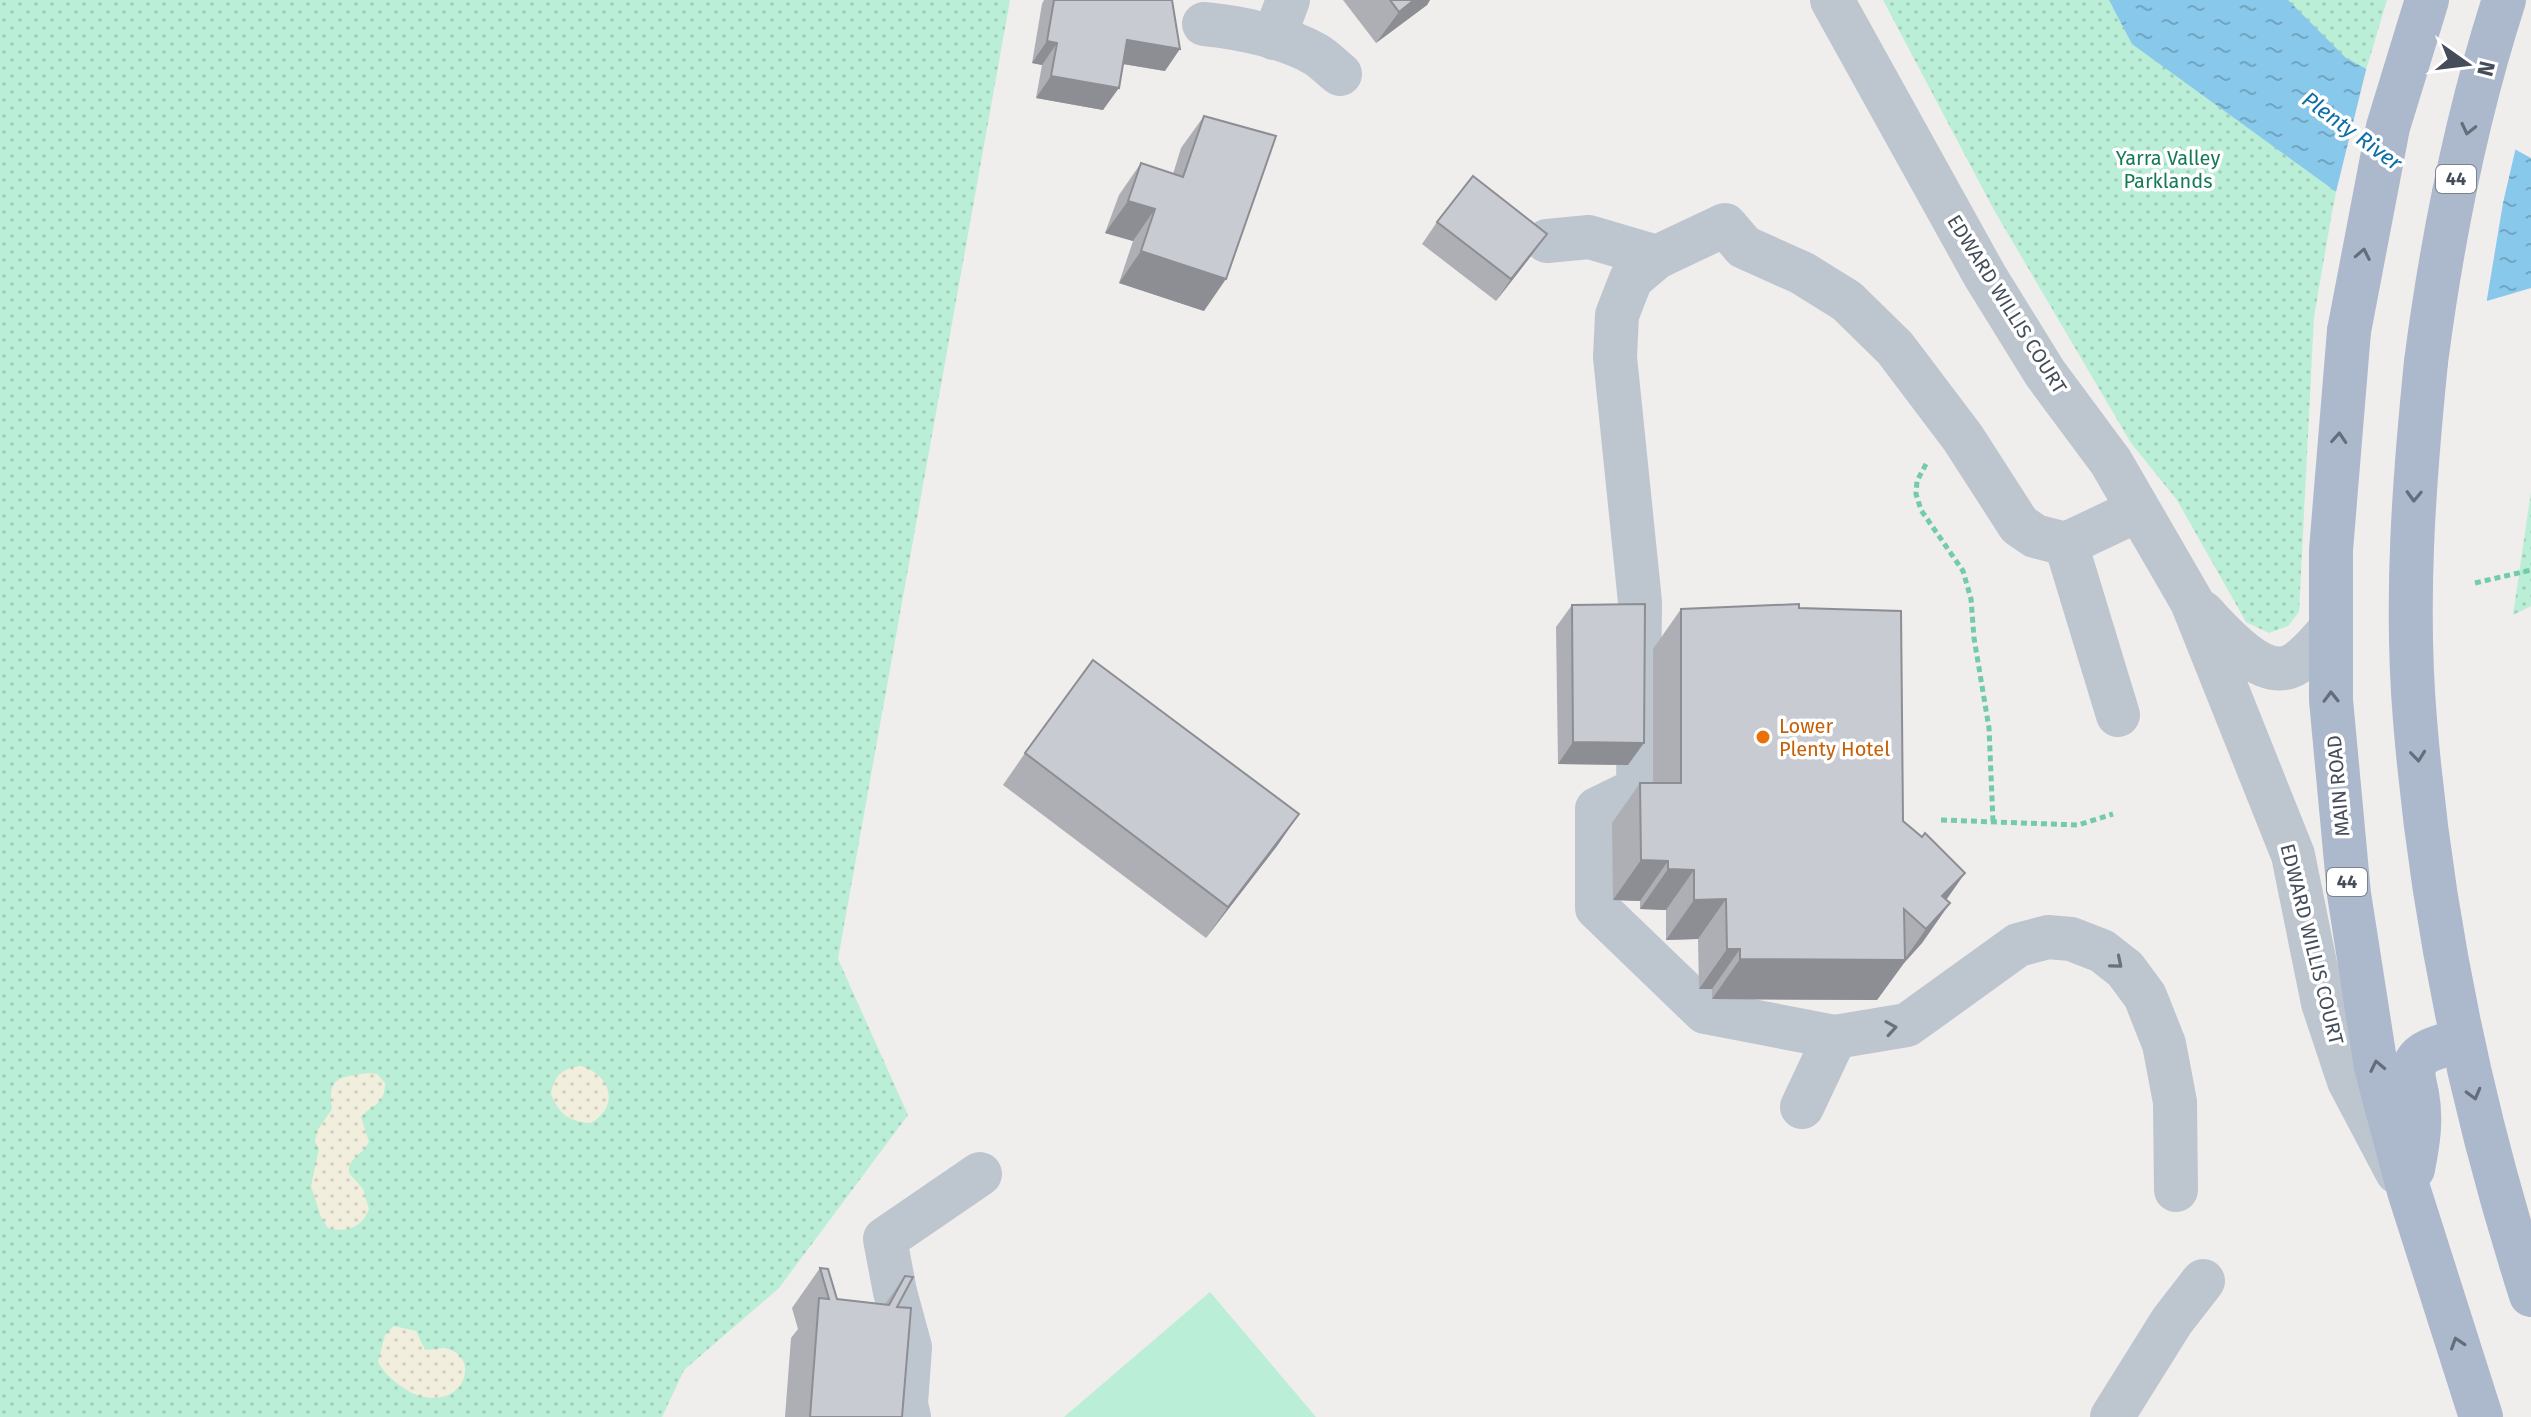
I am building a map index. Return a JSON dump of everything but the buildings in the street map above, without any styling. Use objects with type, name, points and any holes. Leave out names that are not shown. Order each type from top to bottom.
[{"type":"main road","name":"MAIN ROAD","points":[[2427,0],[2388,127],[2349,331],[2331,550],[2331,700],[2335,770],[2351,909],[2376,1067],[2409,1191],[2481,1417]]},
{"type":"main road","name":"44","points":[[2504,0],[2482,69],[2452,196],[2426,362],[2415,472],[2411,576],[2414,718],[2433,891],[2460,1040],[2508,1225],[2531,1295]]},
{"type":"main road","points":[[2409,1191],[2420,1131],[2413,1074],[2416,1060],[2429,1051],[2460,1040]]},
{"type":"street","name":"EDWARD WILLIS COURT","points":[[1832,0],[1985,276],[2045,373],[2111,462],[2192,602],[2293,855],[2323,1003],[2349,1081],[2372,1129],[2409,1191]]},
{"type":"street","points":[[1204,24],[1228,26],[1281,19],[1315,54],[1340,74]]},
{"type":"street","points":[[2138,510],[2066,544],[2035,536],[2019,525],[1963,438],[1895,348],[1847,301],[1802,273],[1744,247],[1725,225],[1657,257],[1631,279],[1617,315],[1615,357],[1640,602],[1638,789],[1597,809],[1597,908],[1705,1012],[1835,1037],[1907,1025],[2018,945],[2048,937],[2071,939],[2102,951],[2125,969],[2145,996],[2164,1044],[2175,1102],[2176,1190]]},
{"type":"street","points":[[1547,241],[1589,237],[1657,257]]},
{"type":"street","points":[[2066,544],[2118,715]]},
{"type":"street","name":"EDWARD WILLIS COURT","points":[[2192,602],[2239,650],[2258,662],[2276,667],[2287,668],[2296,663],[2331,629]]},
{"type":"street","points":[[1802,1107],[1835,1037]]},
{"type":"street","points":[[909,1417],[906,1404],[910,1347],[885,1239],[980,1174]]},
{"type":"street","points":[[2112,1417],[2172,1321],[2203,1281]]},
{"type":"path","points":[[1963,438],[1928,462],[1917,481],[1916,494],[1921,510],[1963,571],[1971,599],[1974,638],[1989,728],[1993,822]]},
{"type":"path","points":[[2475,583],[2531,570]]},
{"type":"path","points":[[1941,820],[2078,825],[2113,814]]},
{"type":"green space","points":[[0,0],[1010,0],[838,959],[908,1115],[779,1288],[684,1370],[662,1417],[0,1417]]},
{"type":"green space","name":"Yarra Valley Parklands","points":[[1883,0],[2387,0],[2355,107],[2332,212],[2314,317],[2299,612],[2288,626],[2269,633],[2246,622],[2177,500],[2131,443],[1994,210]]},
{"type":"green space","points":[[2531,492],[2531,606],[2513,615]]},
{"type":"green space","points":[[1210,1292],[1316,1417],[1064,1417]]},
{"type":"sand","points":[[581,1066],[599,1076],[608,1092],[606,1108],[591,1123],[566,1116],[551,1094],[560,1074]]},
{"type":"sand","points":[[377,1074],[385,1083],[383,1096],[361,1117],[369,1142],[351,1163],[349,1173],[363,1189],[369,1209],[353,1228],[328,1228],[311,1186],[319,1149],[315,1142],[317,1131],[332,1109],[334,1084],[343,1078]]},
{"type":"sand","points":[[394,1326],[416,1331],[425,1350],[444,1348],[456,1353],[463,1361],[465,1372],[455,1391],[443,1397],[428,1398],[410,1392],[388,1376],[378,1362],[385,1335]]},
{"type":"water","name":"Plenty River","points":[[2109,0],[2288,0],[2346,58],[2531,158],[2531,288],[2487,301],[2132,44]]},
{"type":"pier","points":[[2367,66],[2516,147],[2486,305],[2335,196]]},
{"type":"place","name":"Lower Plenty Hotel","points":[[1763,737]]}]
